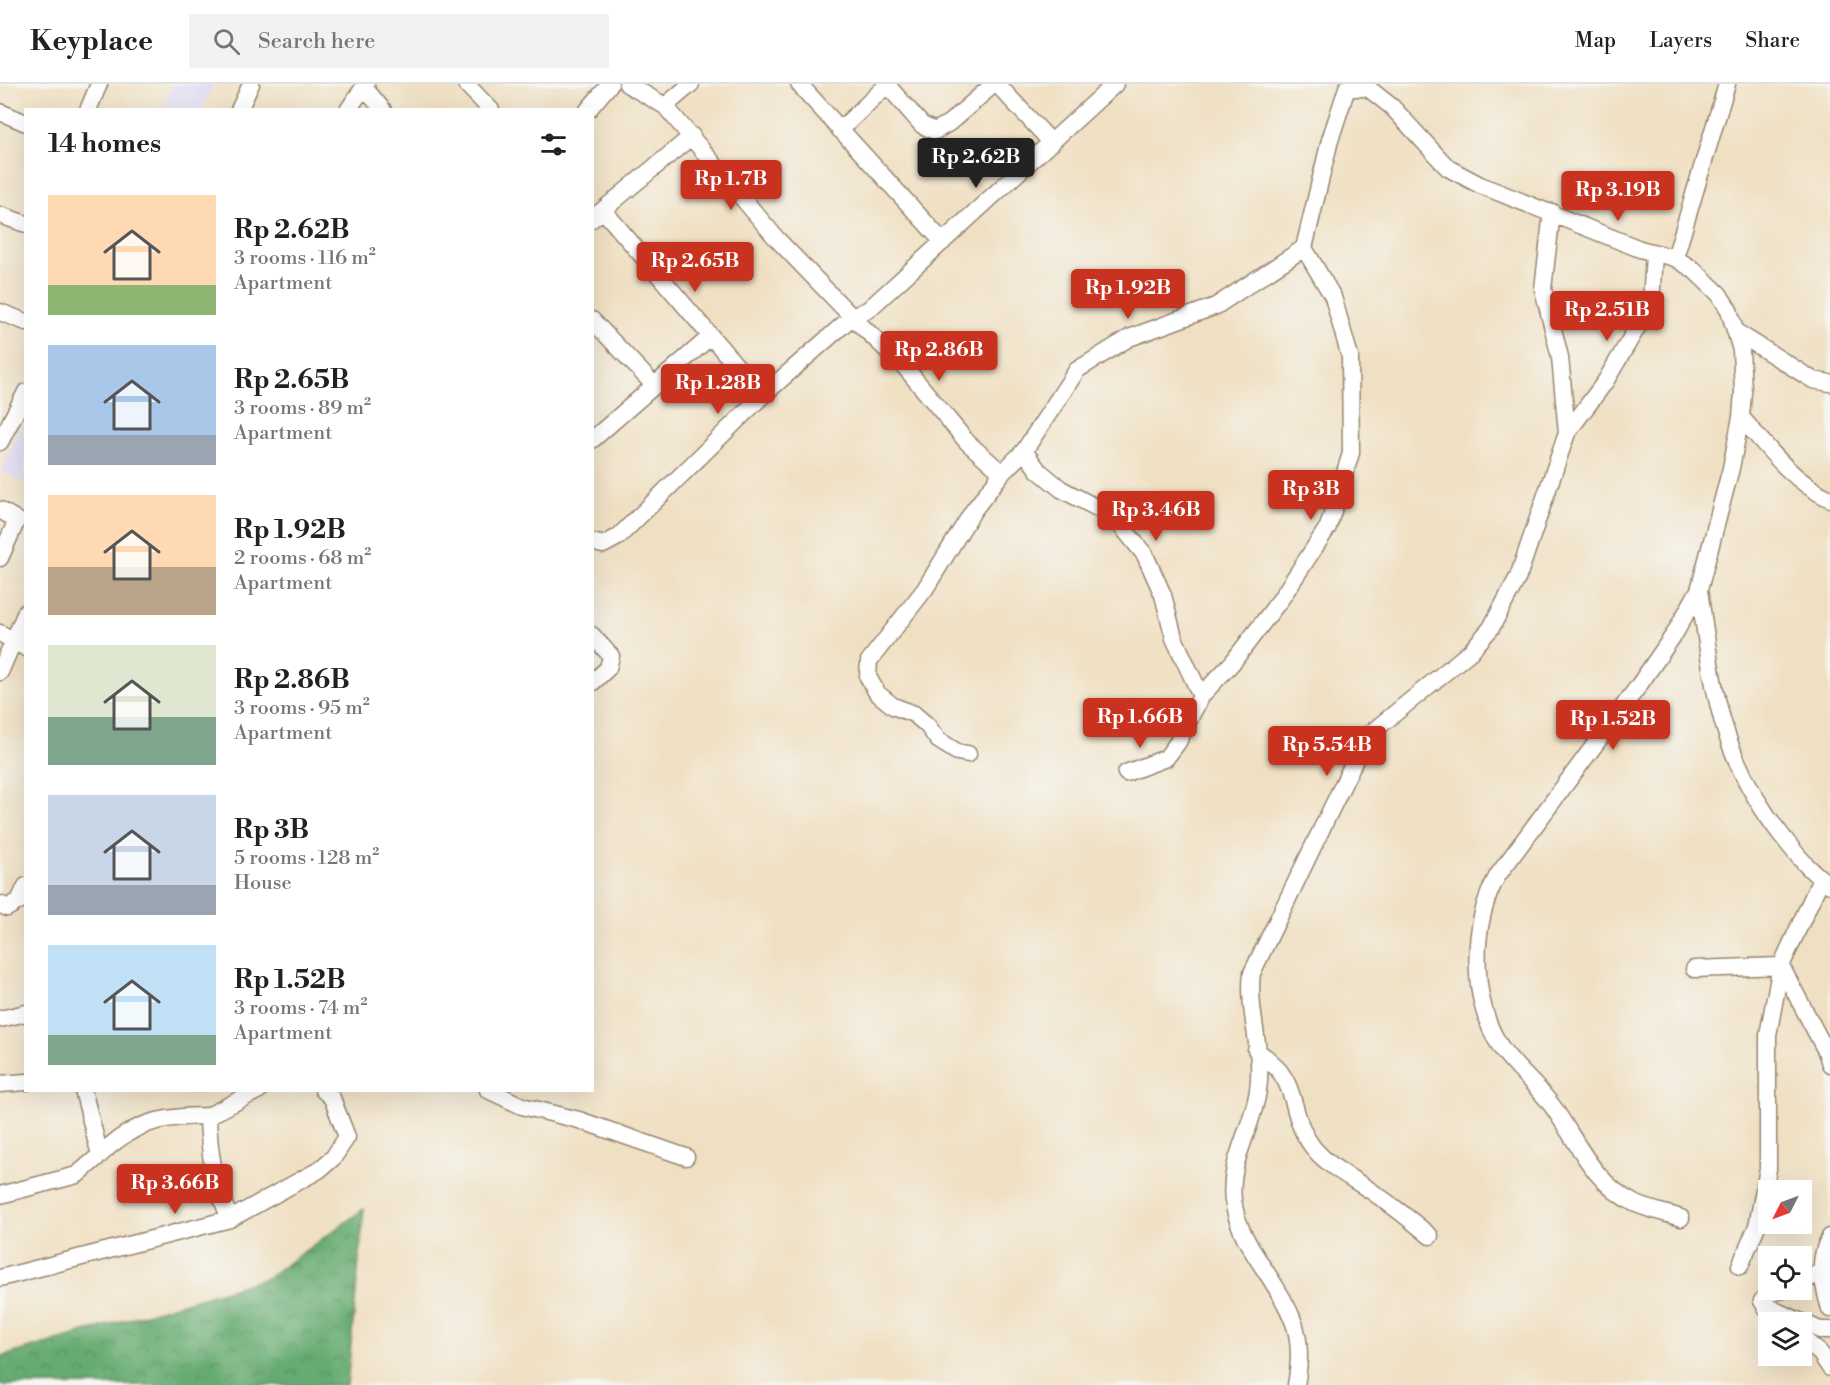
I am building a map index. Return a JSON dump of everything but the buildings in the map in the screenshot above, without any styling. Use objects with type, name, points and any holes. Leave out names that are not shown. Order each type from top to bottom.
[{"type":"street","points":[[88,108],[99,84]]},
{"type":"street","points":[[240,108],[251,84]]},
{"type":"street","points":[[466,84],[489,108]]},
{"type":"street","points":[[590,108],[609,84]]},
{"type":"street","points":[[627,84],[665,106],[776,238],[852,317],[890,352],[967,442],[1002,473]]},
{"type":"street","points":[[665,106],[691,84]]},
{"type":"street","points":[[799,84],[943,242]]},
{"type":"street","points":[[840,130],[887,84],[922,125],[935,131],[949,123],[996,84],[1052,143]]},
{"type":"street","points":[[594,543],[603,545],[618,537],[762,396],[852,317],[869,309],[1115,84]]},
{"type":"street","points":[[1675,258],[1727,84]]},
{"type":"street","points":[[349,108],[364,85],[381,108]]},
{"type":"street","points":[[968,754],[957,752],[938,740],[927,725],[914,714],[893,706],[877,693],[868,677],[869,661],[925,588],[973,511],[1002,473],[1024,451],[1077,370],[1130,338],[1216,306],[1304,248],[1330,140],[1347,88],[1370,86],[1448,168],[1480,185],[1654,253],[1675,258],[1694,270],[1719,294],[1729,310],[1738,333],[1743,371],[1741,417],[1731,468],[1699,590],[1675,633],[1637,688],[1498,875],[1483,906],[1478,972],[1484,1005],[1494,1036],[1504,1052],[1536,1084],[1554,1108],[1591,1166],[1619,1195],[1635,1204],[1682,1218]]},
{"type":"street","points":[[0,112],[24,122]]},
{"type":"street","points":[[692,136],[598,215],[762,396]]},
{"type":"street","points":[[1552,212],[1543,289],[1560,357],[1567,434]]},
{"type":"street","points":[[0,216],[24,223]]},
{"type":"street","points":[[1126,773],[1166,758],[1178,742],[1201,696],[1232,663],[1280,600],[1328,527],[1352,453],[1350,357],[1333,297],[1304,248]]},
{"type":"street","points":[[1296,1385],[1299,1367],[1293,1320],[1285,1302],[1251,1252],[1233,1202],[1232,1181],[1258,1089],[1250,1006],[1252,973],[1361,745],[1373,730],[1448,671],[1491,628],[1518,577],[1567,434],[1605,382],[1651,304],[1654,253]]},
{"type":"street","points":[[0,312],[24,321]]},
{"type":"street","points":[[594,322],[654,385]]},
{"type":"street","points":[[1738,333],[1812,380],[1830,383]]},
{"type":"street","points":[[594,438],[710,337]]},
{"type":"street","points":[[0,442],[24,396]]},
{"type":"street","points":[[1741,417],[1792,474],[1810,489],[1830,499]]},
{"type":"street","points":[[1024,451],[1038,470],[1060,489],[1114,517],[1145,555],[1163,595],[1174,638],[1201,696]]},
{"type":"street","points":[[0,510],[17,520],[0,558]]},
{"type":"street","points":[[1699,590],[1723,730],[1736,766],[1767,817],[1825,882],[1781,966],[1771,1008],[1768,1044],[1768,1169],[1757,1226],[1740,1266]]},
{"type":"street","points":[[0,672],[24,616]]},
{"type":"street","points":[[594,637],[611,656],[608,668],[594,681]]},
{"type":"street","points":[[0,904],[7,908],[19,901],[24,890]]},
{"type":"street","points":[[1695,969],[1781,966]]},
{"type":"street","points":[[1781,966],[1826,1051],[1830,1064]]},
{"type":"street","points":[[0,1019],[24,1013]]},
{"type":"street","points":[[1256,1050],[1277,1066],[1286,1077],[1304,1132],[1324,1160],[1388,1202],[1430,1236]]},
{"type":"street","points":[[0,1084],[24,1082]]},
{"type":"street","points":[[84,1092],[100,1155]]},
{"type":"street","points":[[0,1196],[77,1175],[119,1136],[142,1125],[161,1119],[208,1116],[255,1092]]},
{"type":"street","points":[[0,1278],[230,1219],[319,1170],[333,1158],[347,1137],[332,1098],[325,1092]]},
{"type":"street","points":[[492,1092],[522,1106],[579,1120],[686,1157]]},
{"type":"street","points":[[208,1116],[209,1154],[216,1188],[230,1219]]},
{"type":"street","points":[[1830,1237],[1823,1249],[1830,1309]]},
{"type":"street","points":[[1812,1276],[1825,1268]]},
{"type":"street","points":[[1763,1300],[1771,1312]]},
{"type":"street","points":[[1766,1306],[1820,1330],[1830,1330]]},
{"type":"street","points":[[1812,1346],[1821,1353],[1830,1368]]},
{"type":"shaded area","points":[[174,84],[213,84],[202,108],[162,108]]},
{"type":"shaded area","points":[[24,421],[24,482],[2,471]]},
{"type":"green space","points":[[364,1209],[347,1385],[0,1385],[0,1357],[267,1278]]}]
